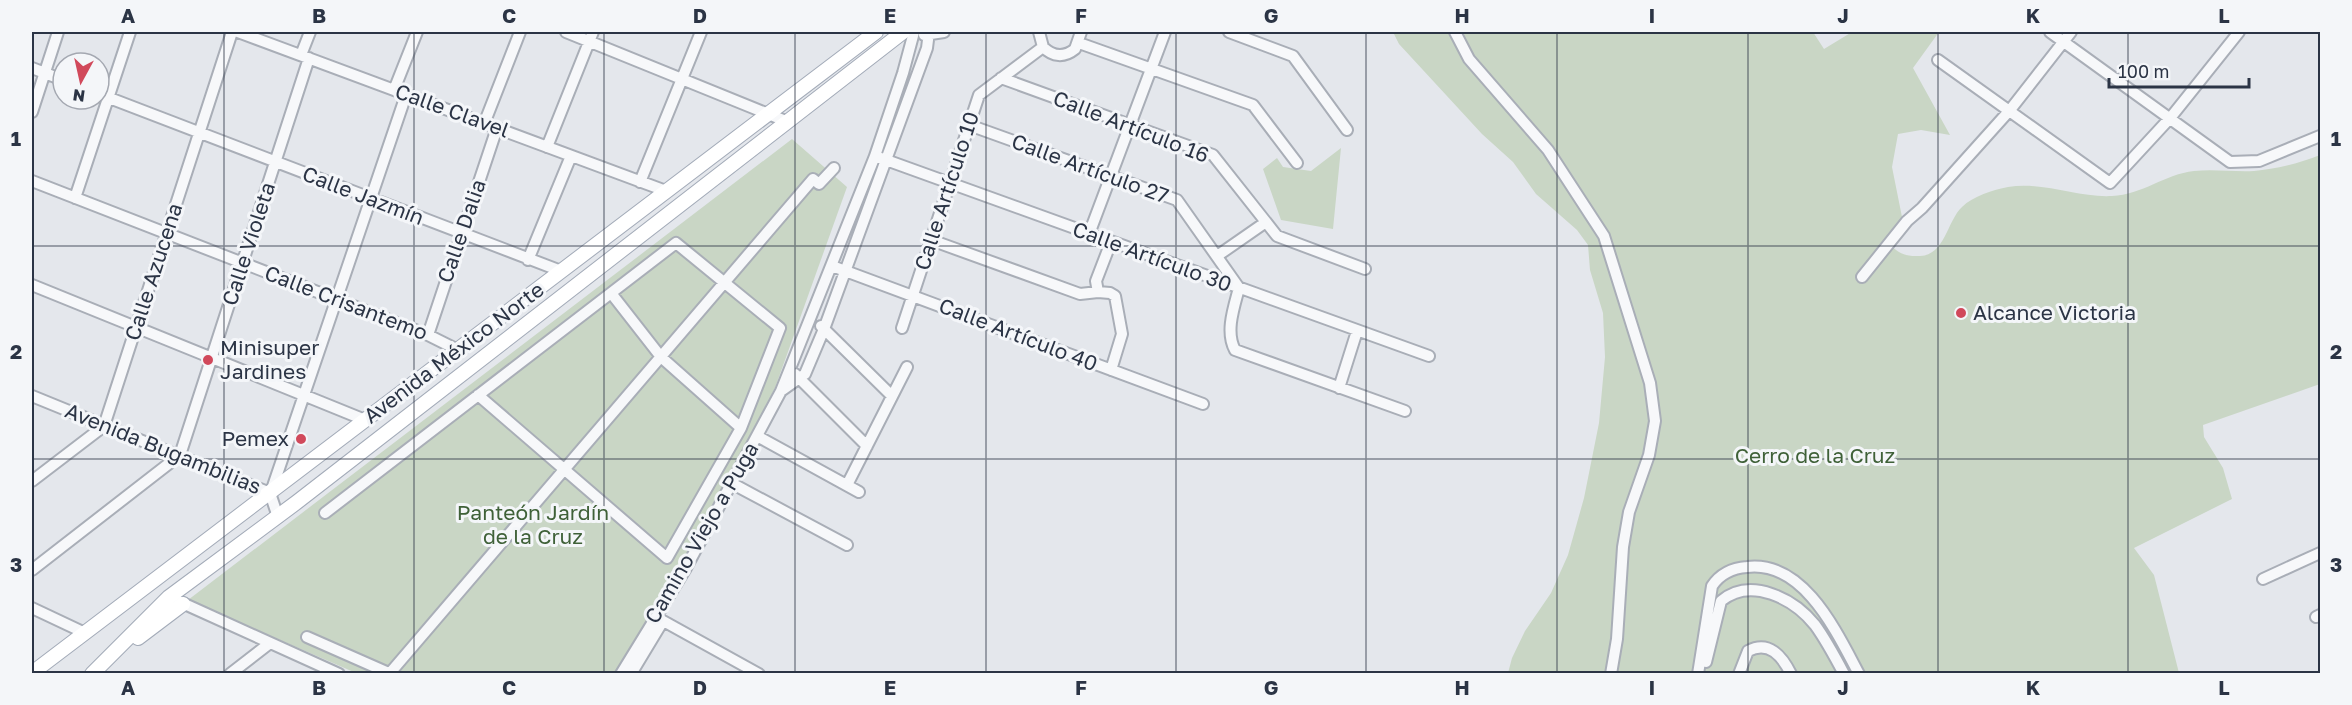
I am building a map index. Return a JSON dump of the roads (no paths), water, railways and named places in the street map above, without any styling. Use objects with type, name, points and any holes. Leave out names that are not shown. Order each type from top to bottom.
[{"type":"main road","name":"Avenida México Norte","points":[[96,671],[169,597],[278,517],[788,122],[910,32]]},
{"type":"main road","name":"Avenida México Norte","points":[[32,673],[767,114],[869,33]]},
{"type":"main road","points":[[96,671],[183,604]]},
{"type":"street","points":[[32,112],[58,32]]},
{"type":"street","points":[[111,76],[129,32]]},
{"type":"street","name":"Calle Azucena","points":[[104,426],[232,32]]},
{"type":"street","name":"Calle Clavel","points":[[238,32],[666,190]]},
{"type":"street","name":"Calle Violeta","points":[[180,455],[276,162],[310,32]]},
{"type":"street","points":[[394,90],[417,32]]},
{"type":"street","points":[[484,124],[520,32]]},
{"type":"street","points":[[566,32],[591,36],[682,79],[788,122]]},
{"type":"street","points":[[640,182],[701,32]]},
{"type":"street","points":[[910,32],[944,32]]},
{"type":"street","name":"Camino Viejo a Puga","points":[[628,672],[733,484],[781,391],[875,156],[910,32]]},
{"type":"street","points":[[1039,32],[1043,47],[1048,52],[1062,56],[1070,53],[1080,37],[1151,68],[1253,105],[1297,163]]},
{"type":"street","points":[[1089,234],[1165,32]]},
{"type":"street","points":[[1229,32],[1293,56],[1347,130]]},
{"type":"street","points":[[1455,32],[1469,59],[1548,150],[1604,236],[1650,383],[1655,421],[1649,455],[1629,513],[1623,547],[1617,639],[1611,674]]},
{"type":"street","points":[[2050,32],[2171,117],[2230,162],[2259,161],[2320,136]]},
{"type":"street","points":[[1862,278],[1907,221],[1922,208],[2010,110],[2071,32]]},
{"type":"street","points":[[1938,60],[2110,183],[2171,117],[2239,32]]},
{"type":"street","points":[[781,391],[805,374],[824,329],[927,48],[928,33]]},
{"type":"street","points":[[547,147],[591,36]]},
{"type":"street","name":"Calle Artículo 10","points":[[902,328],[979,95],[1043,47]]},
{"type":"street","points":[[32,68],[51,76]]},
{"type":"street","name":"Calle Artículo 16","points":[[1001,78],[1213,155],[1277,236],[1365,269]]},
{"type":"street","points":[[270,493],[406,94]]},
{"type":"street","name":"Calle Jazmín","points":[[111,98],[561,271]]},
{"type":"street","points":[[75,198],[99,111]]},
{"type":"street","name":"Calle Artículo 27","points":[[969,125],[1177,200],[1239,288]]},
{"type":"street","name":"Calle Dalia","points":[[428,335],[497,128]]},
{"type":"street","points":[[528,260],[571,156]]},
{"type":"street","name":"Calle Artículo 30","points":[[875,156],[1429,356]]},
{"type":"street","points":[[307,637],[391,673],[813,179],[819,184],[834,168]]},
{"type":"street","name":"Calle Crisantemo","points":[[32,181],[428,335],[458,350]]},
{"type":"street","points":[[1217,256],[1266,222]]},
{"type":"street","points":[[931,240],[1080,294],[1110,292],[1115,296],[1122,334],[1111,370]]},
{"type":"street","points":[[1098,292],[1096,281],[1111,242]]},
{"type":"street","points":[[325,513],[478,395],[676,243],[780,328],[741,428],[667,558],[478,395]]},
{"type":"street","name":"Calle Artículo 40","points":[[832,266],[1203,404]]},
{"type":"street","points":[[32,285],[365,420]]},
{"type":"street","points":[[1239,288],[1232,312],[1231,343],[1235,350],[1405,411]]},
{"type":"street","points":[[611,293],[661,357],[741,428]]},
{"type":"street","points":[[812,317],[892,396]]},
{"type":"street","points":[[1339,388],[1357,330]]},
{"type":"street","points":[[847,485],[908,367]]},
{"type":"street","points":[[790,370],[867,446]]},
{"type":"street","name":"Avenida Bugambilias","points":[[32,396],[270,493],[278,517]]},
{"type":"street","points":[[32,481],[104,426]]},
{"type":"street","points":[[757,436],[859,492]]},
{"type":"street","points":[[32,570],[180,455]]},
{"type":"street","points":[[733,484],[847,545]]},
{"type":"street","points":[[2263,579],[2320,553]]},
{"type":"street","points":[[1698,674],[1712,586],[1719,576],[1750,566],[1779,573],[1802,586],[1839,633],[1860,674]]},
{"type":"street","points":[[1703,674],[1721,601],[1737,591],[1755,590],[1773,593],[1796,606],[1815,625],[1844,674]]},
{"type":"street","points":[[169,597],[339,674]]},
{"type":"street","points":[[32,608],[85,633]]},
{"type":"street","points":[[659,619],[759,674]]},
{"type":"street","points":[[230,674],[270,643]]},
{"type":"street","points":[[1738,674],[1748,651],[1756,647],[1765,647],[1774,650],[1784,660],[1791,674]]},
{"type":"place","name":"Alcance Victoria","points":[[1961,313]]},
{"type":"place","name":"Minisuper Jardines","points":[[208,360]]},
{"type":"place","name":"Pemex","points":[[301,439]]},
{"type":"park label","name":"Cerro de la Cruz","points":[[1815,456]]},
{"type":"park label","name":"Panteón Jardín de la Cruz","points":[[533,525]]}]
